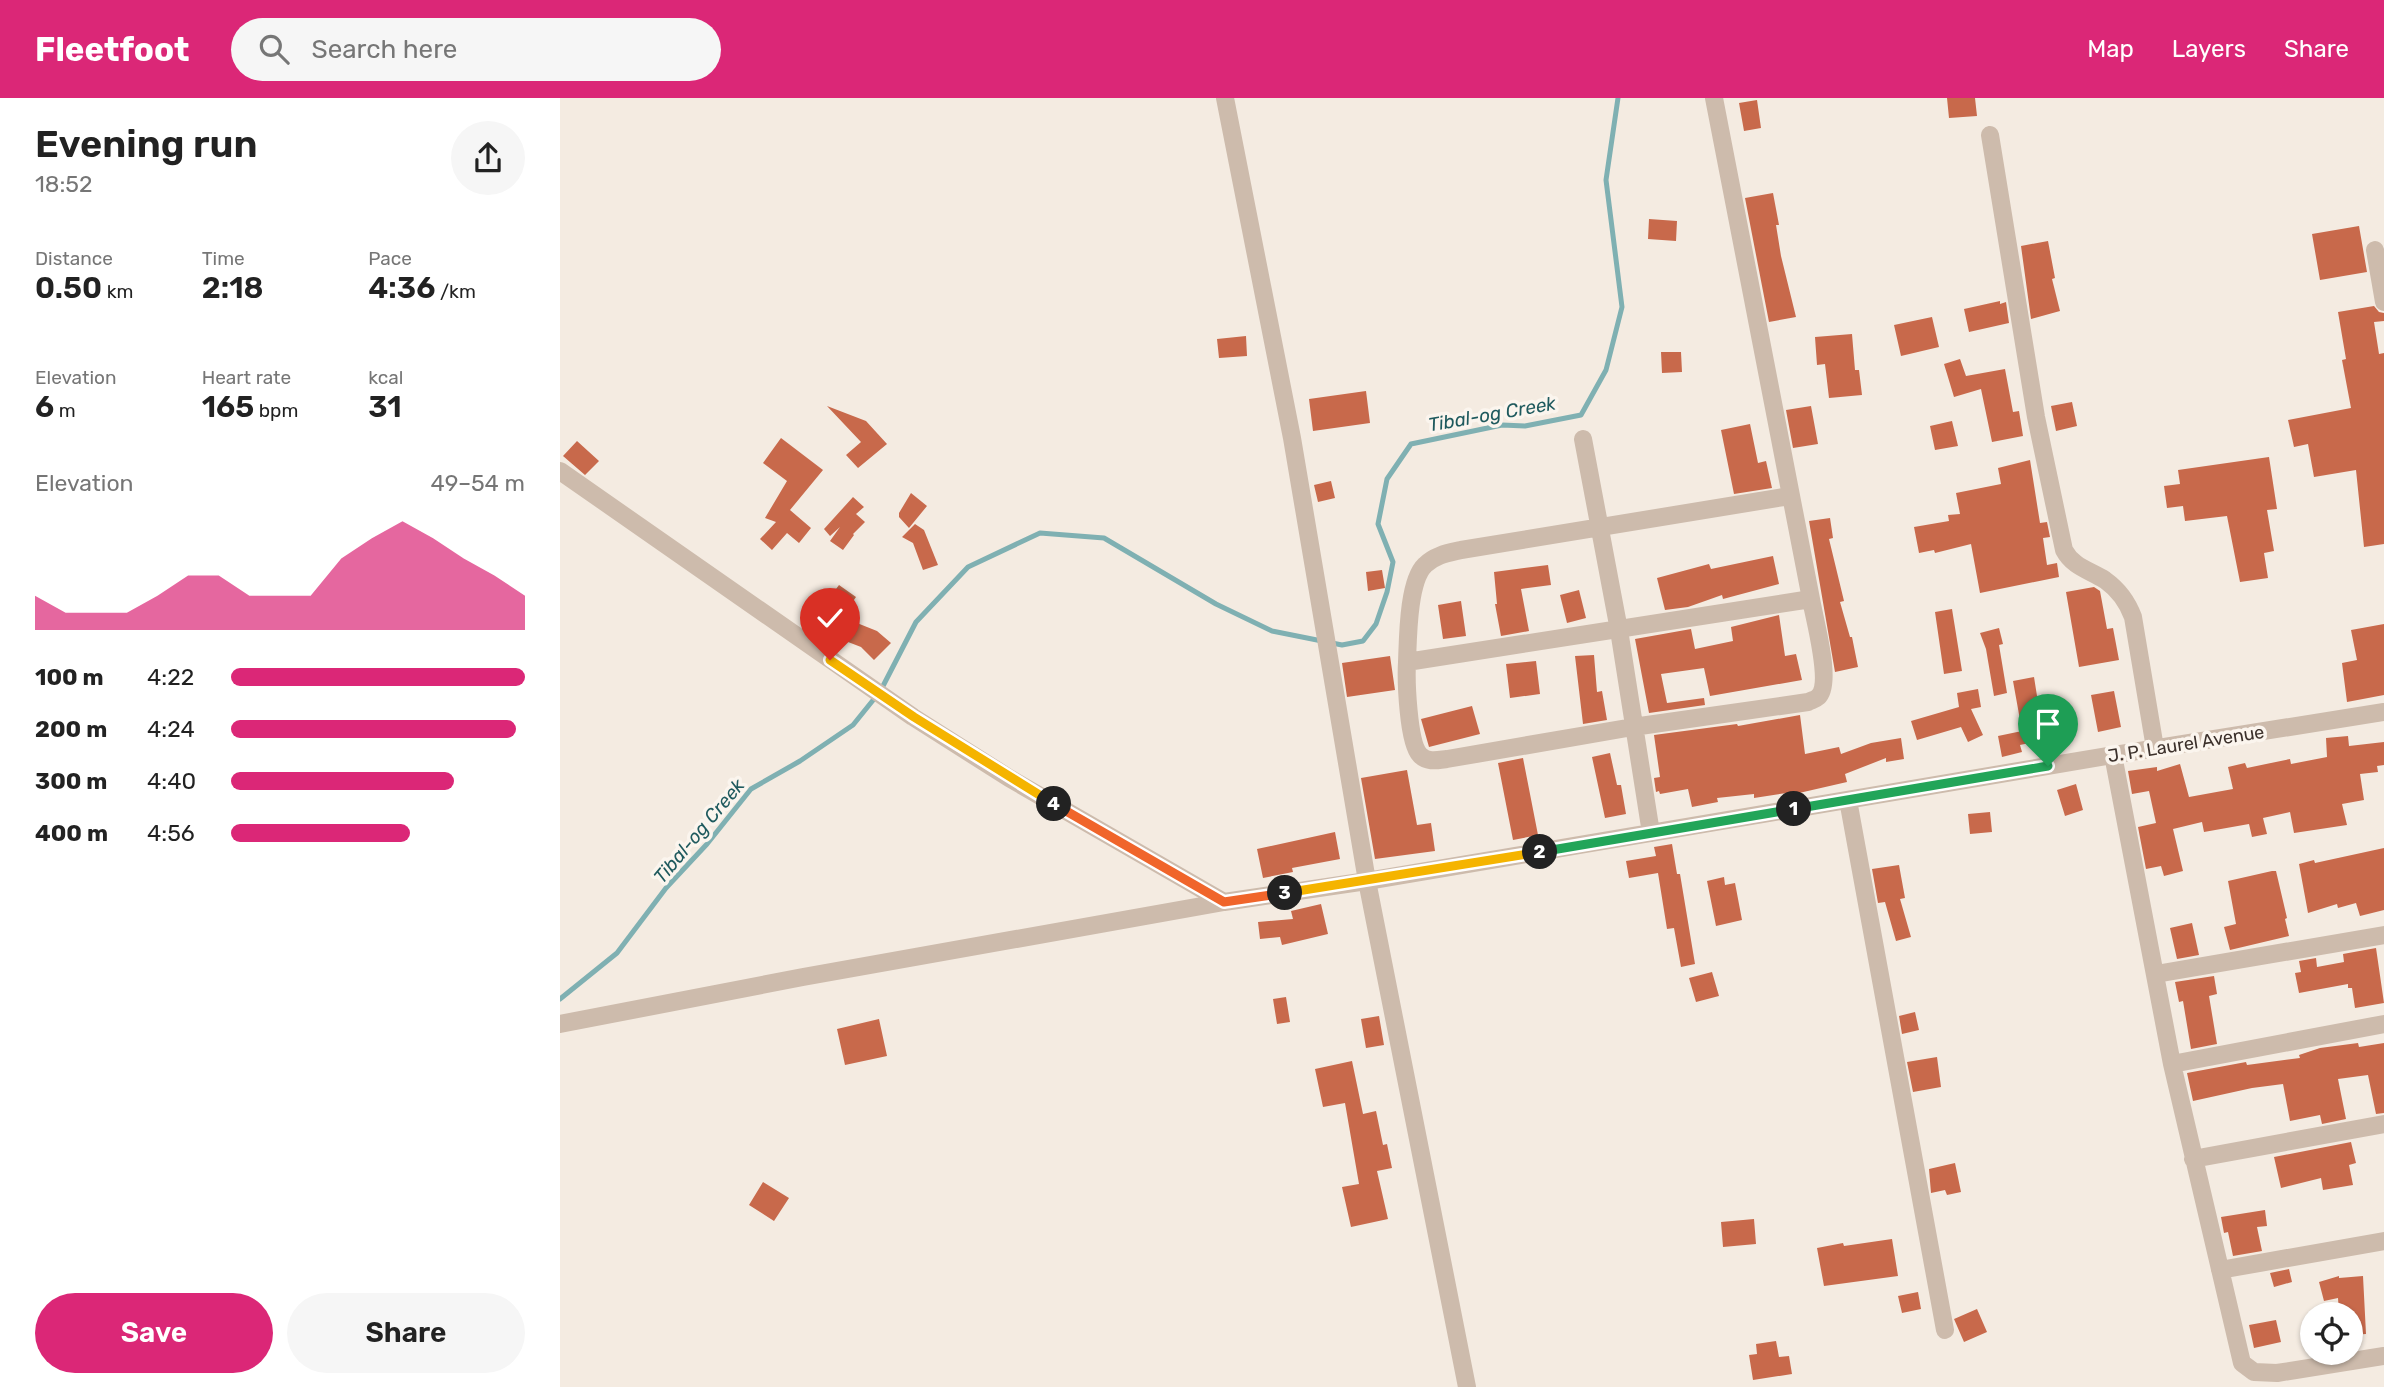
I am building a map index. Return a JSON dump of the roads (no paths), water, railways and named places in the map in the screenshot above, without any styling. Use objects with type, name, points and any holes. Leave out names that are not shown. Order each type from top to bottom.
[{"type":"street","points":[[1224,98],[1292,438],[1367,881],[1467,1387]]},
{"type":"street","points":[[1714,98],[1824,673],[1824,683],[1818,697],[1808,702],[1633,727],[1430,761],[1421,756],[1415,746],[1406,685],[1409,615],[1419,572],[1427,563],[1440,555],[1461,550],[1790,496]]},
{"type":"street","points":[[1990,135],[2036,416],[2064,550],[2068,559],[2104,580],[2127,601],[2133,617],[2155,748]]},
{"type":"street","points":[[2375,250],[2384,302]]},
{"type":"street","points":[[1584,439],[1619,630],[1651,833]]},
{"type":"street","points":[[560,471],[924,723],[1009,778],[1224,902]]},
{"type":"street","points":[[1407,662],[1811,599]]},
{"type":"street","name":"J. P. Laurel Avenue","points":[[560,1024],[803,977],[1224,902],[1367,881],[2384,712]]},
{"type":"street","points":[[2113,755],[2172,1063],[2242,1363],[2254,1372],[2277,1373],[2384,1356]]},
{"type":"street","points":[[1848,800],[1945,1330]]},
{"type":"street","points":[[2156,974],[2384,935]]},
{"type":"street","points":[[2172,1063],[2384,1024]]},
{"type":"street","points":[[2193,1159],[2384,1124]]},
{"type":"street","points":[[2220,1270],[2384,1241]]},
{"type":"waterway","name":"Tibal-og Creek","points":[[883,686],[916,622],[968,567],[1040,533],[1104,538],[1216,604],[1272,631],[1342,645],[1363,641],[1376,624],[1387,592],[1393,562],[1378,524],[1387,479],[1411,444],[1502,425],[1525,426],[1581,415],[1606,370],[1622,307],[1606,180],[1618,98]]},
{"type":"waterway","name":"Tibal-og Creek","points":[[560,999],[617,953],[666,888],[707,844],[751,789],[800,761],[853,725],[874,699]]}]
